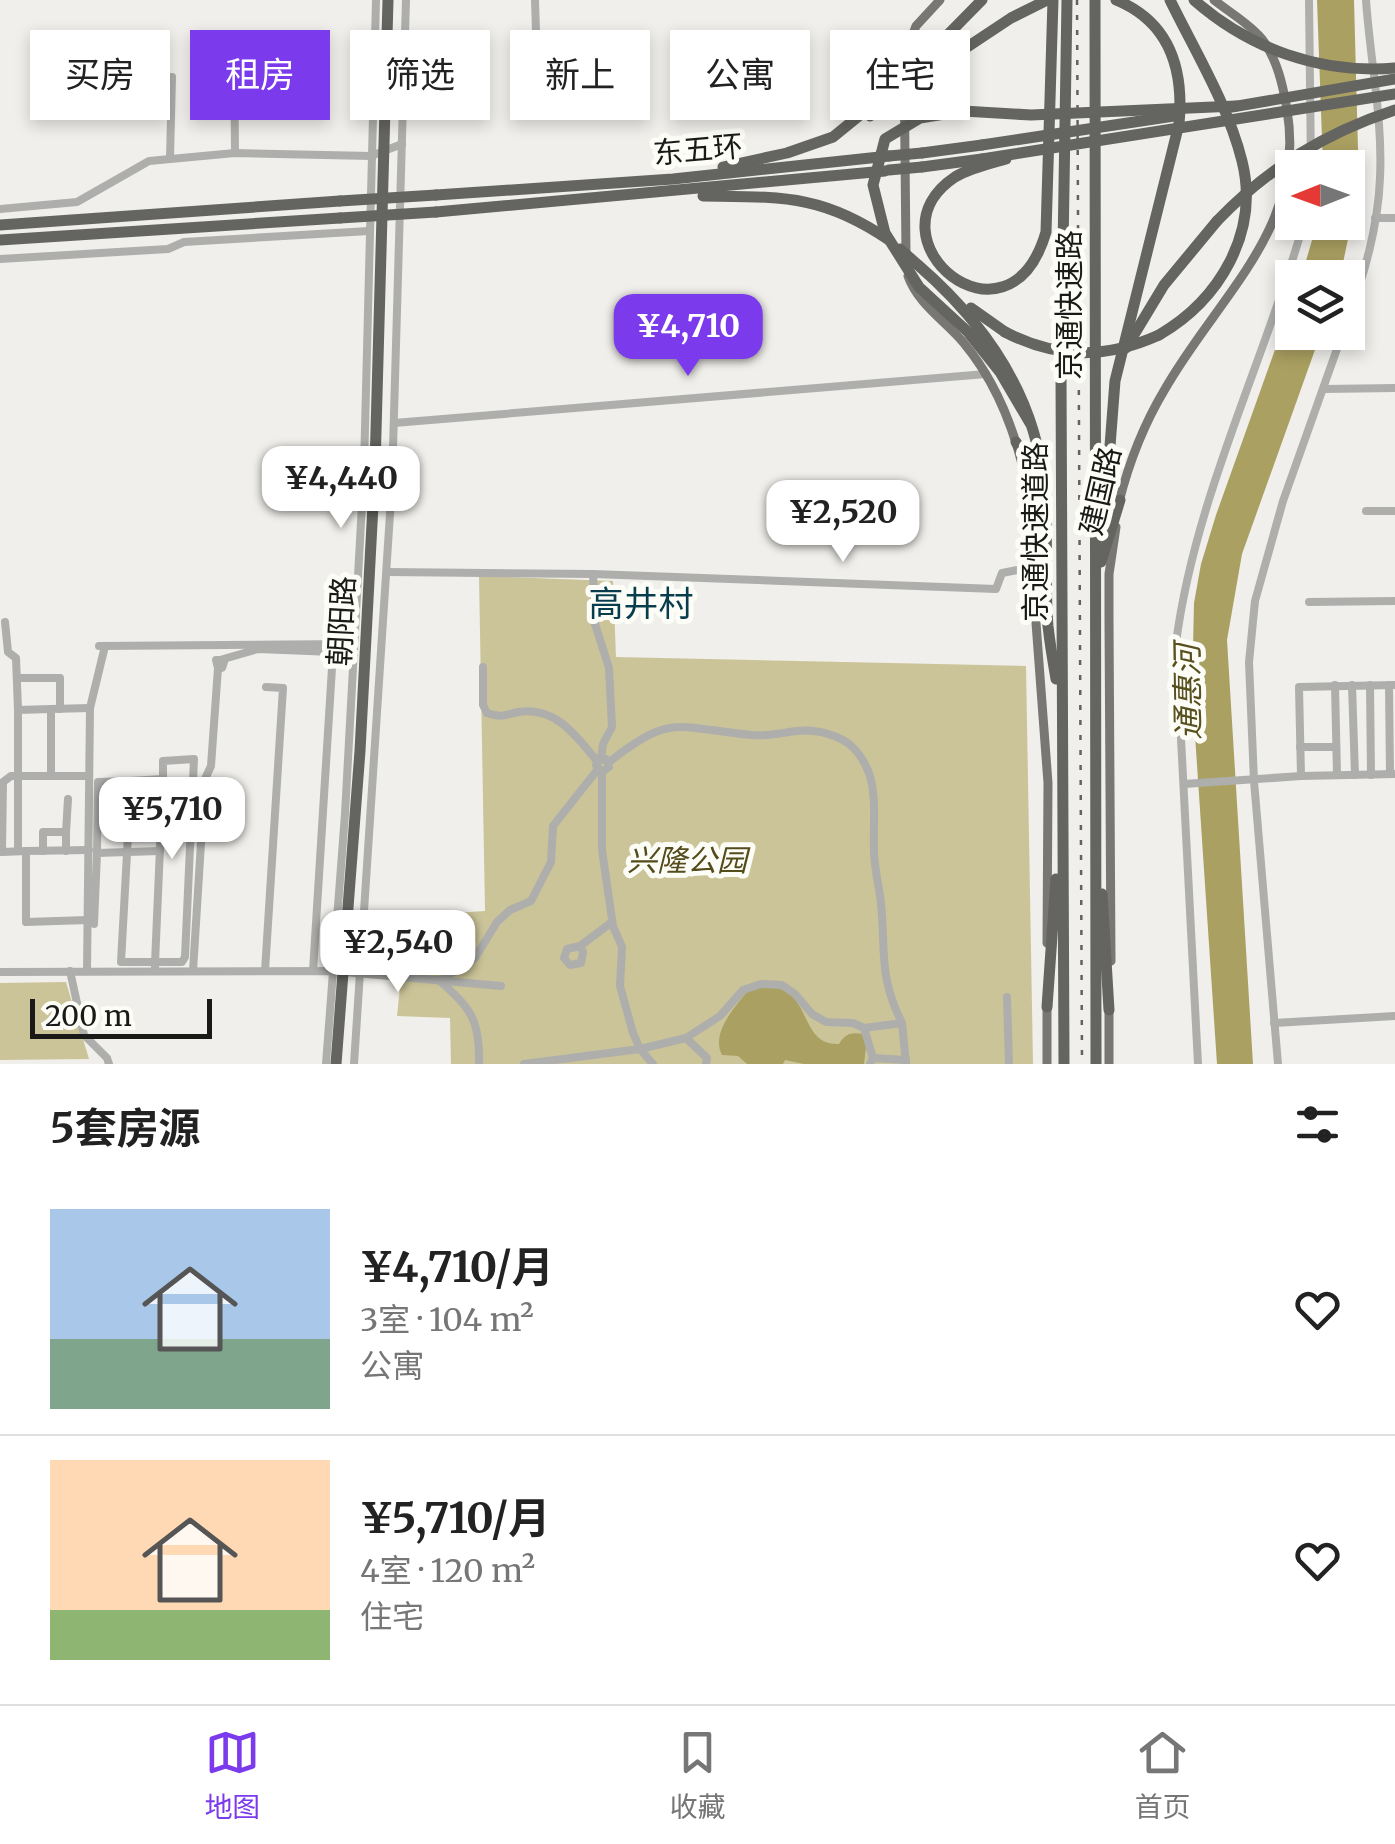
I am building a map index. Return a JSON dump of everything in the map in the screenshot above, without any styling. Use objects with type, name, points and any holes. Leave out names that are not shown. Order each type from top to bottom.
[{"type":"highway","name":"朝阳路","points":[[344,1064],[382,467],[392,147],[391,0]]},
{"type":"highway","points":[[952,30],[982,0]]},
{"type":"highway","points":[[970,46],[1011,18],[1050,0],[1046,232],[1032,268],[1020,279],[992,288],[966,286],[944,272],[935,262],[926,235],[936,195],[982,162]]},
{"type":"highway","name":"京通快速道路","points":[[1064,1064],[1061,374],[1067,0]]},
{"type":"highway","name":"京通快速路","points":[[1094,0],[1096,610]]},
{"type":"highway","points":[[1096,610],[1112,403],[1181,100],[1179,77],[1164,36],[1134,7],[1116,0]]},
{"type":"highway","points":[[649,195],[797,198],[821,204],[859,220],[889,240],[943,287],[1005,332],[1036,346],[1074,354],[1119,350],[1159,335],[1192,314],[1226,272],[1246,203],[1238,147],[1170,0]]},
{"type":"highway","points":[[1194,0],[1223,24],[1282,54],[1342,68],[1395,68]]},
{"type":"highway","name":"东五环","points":[[0,225],[673,178],[889,156],[982,145],[1395,79]]},
{"type":"highway","name":"东五环","points":[[0,240],[436,212],[982,162],[1395,94]]},
{"type":"highway","points":[[1030,423],[1000,372],[968,332],[919,286],[885,233],[873,185],[885,139],[920,118],[964,111],[1031,116],[1236,106]]},
{"type":"highway","points":[[1119,361],[1164,285],[1217,221],[1283,162],[1337,132],[1395,110]]},
{"type":"highway","points":[[673,178],[786,153],[833,136],[856,120]]},
{"type":"highway","points":[[943,287],[994,346],[1012,377],[1030,423],[1044,482],[1048,624],[1062,721]]},
{"type":"highway","points":[[1016,442],[1028,462],[1047,541]]},
{"type":"highway","points":[[1101,562],[1120,500]]},
{"type":"highway","name":"京通快速道路","points":[[1096,610],[1096,1064]]},
{"type":"highway","points":[[1094,752],[1109,1010]]},
{"type":"highway","points":[[1046,1007],[1063,795]]},
{"type":"highway","name":"朝阳路","points":[[336,1064],[348,972]]},
{"type":"main road","name":"建国路","points":[[940,0],[916,26],[904,57],[906,266],[920,299],[961,340],[986,374],[1016,442],[1028,500],[1048,783],[1047,1064]]},
{"type":"main road","name":"建国路","points":[[1109,1064],[1109,574],[1120,500],[1145,426],[1196,340],[1260,251],[1277,217],[1291,160],[1290,125],[1274,58],[1260,36],[1214,0]]},
{"type":"street","name":"朝阳路","points":[[354,1064],[348,972],[354,644],[364,467],[376,0]]},
{"type":"street","name":"朝阳路","points":[[326,1064],[348,972],[387,572],[394,423],[392,147],[406,0]]},
{"type":"street","points":[[535,0],[536,30]]},
{"type":"street","points":[[1309,0],[1310,150]]},
{"type":"street","points":[[1365,268],[1372,246],[1380,178],[1380,130],[1366,0]]},
{"type":"street","points":[[170,158],[172,77]]},
{"type":"street","points":[[235,120],[235,153]]},
{"type":"street","points":[[0,208],[77,202],[149,161],[235,153],[371,156],[392,147]]},
{"type":"street","points":[[1375,218],[1395,218]]},
{"type":"street","points":[[0,259],[168,250],[184,242],[369,232]]},
{"type":"street","points":[[1198,1064],[1187,784],[1176,643],[1183,593],[1299,240]]},
{"type":"street","points":[[1278,1064],[1249,781],[1249,662],[1255,602],[1283,501],[1338,350]]},
{"type":"street","points":[[394,423],[986,374]]},
{"type":"street","points":[[1324,389],[1395,388]]},
{"type":"street","points":[[1366,512],[1395,511]]},
{"type":"street","points":[[387,572],[593,574],[996,589],[1002,573],[1033,567]]},
{"type":"street","points":[[593,574],[595,624],[609,668],[612,727],[601,765],[602,850],[612,922],[622,947],[620,986],[640,1049],[654,1064]]},
{"type":"street","points":[[1309,602],[1395,601]]},
{"type":"street","points":[[5,622],[8,652],[16,658],[18,678],[18,776],[26,922],[91,922]]},
{"type":"street","points":[[93,851],[90,708],[102,646],[354,644]]},
{"type":"street","points":[[193,971],[205,779],[210,766],[219,664],[258,648],[333,652],[313,971]]},
{"type":"street","points":[[483,668],[482,705],[487,713],[500,718],[522,711],[563,720],[601,765]]},
{"type":"street","points":[[18,678],[60,678],[51,776]]},
{"type":"street","points":[[1334,685],[1337,775]]},
{"type":"street","points":[[1352,685],[1355,775]]},
{"type":"street","points":[[1370,685],[1372,774]]},
{"type":"street","points":[[1187,784],[1393,774],[1392,685],[1299,687],[1301,776]]},
{"type":"street","points":[[264,971],[283,688],[266,687]]},
{"type":"street","points":[[18,710],[90,708]]},
{"type":"street","points":[[439,980],[458,972],[475,958],[497,922],[510,910],[531,901],[552,862],[553,826],[601,765],[655,730],[675,726],[754,736],[805,728],[845,740],[860,754],[870,777],[874,860],[881,905],[881,959],[888,996],[902,1022],[907,1062],[872,1061],[864,1028]]},
{"type":"street","points":[[1300,747],[1336,747]]},
{"type":"street","points":[[0,972],[88,971],[155,967],[182,962],[194,760],[163,761],[155,967]]},
{"type":"street","points":[[90,776],[11,776],[2,782],[2,852],[160,851]]},
{"type":"street","points":[[88,971],[98,782],[163,779]]},
{"type":"street","points":[[131,781],[121,962],[193,971],[348,972],[501,986]]},
{"type":"street","points":[[66,850],[68,799]]},
{"type":"street","points":[[42,819],[43,851]]},
{"type":"street","points":[[43,832],[66,832]]},
{"type":"street","points":[[580,946],[612,922]]},
{"type":"street","points":[[70,971],[84,1035],[109,1064]]},
{"type":"street","points":[[439,980],[461,1000],[478,1026],[479,1064]]},
{"type":"street","points":[[524,1064],[640,1049],[686,1038],[720,1016],[743,990],[762,984],[782,985],[826,1022],[853,1023],[864,1028],[902,1022]]},
{"type":"street","points":[[1007,997],[1009,1064]]},
{"type":"street","points":[[1274,1023],[1395,1016]]},
{"type":"street","points":[[686,1038],[707,1058],[706,1064]]},
{"type":"green space","name":"兴隆公园","points":[[479,576],[613,581],[616,657],[1026,666],[1033,1064],[451,1064],[450,1018],[397,1016],[403,957],[421,958],[422,915],[485,911]]},
{"type":"green space","points":[[66,982],[89,1059],[0,1060],[0,983]]},
{"type":"shaded area","points":[[1317,0],[1354,0],[1358,150],[1322,150]]},
{"type":"shaded area","points":[[1312,240],[1348,240],[1344,260],[1306,260]]},
{"type":"shaded area","points":[[1275,350],[1315,350],[1242,554],[1227,640],[1253,1064],[1217,1064],[1192,690],[1194,603],[1216,515]]},
{"type":"shaded area","points":[[770,986],[794,999],[820,1039],[839,1044],[849,1034],[863,1034],[864,1064],[804,1064],[785,1060],[783,1064],[747,1064],[738,1056],[722,1055],[719,1037],[732,1011],[750,988]]},
{"type":"railway","points":[[1077,0],[1082,1064]]},
{"type":"district","name":"高井村","points":[[641,604]]},
{"type":"water label","name":"通惠河","points":[[1188,692]]}]
